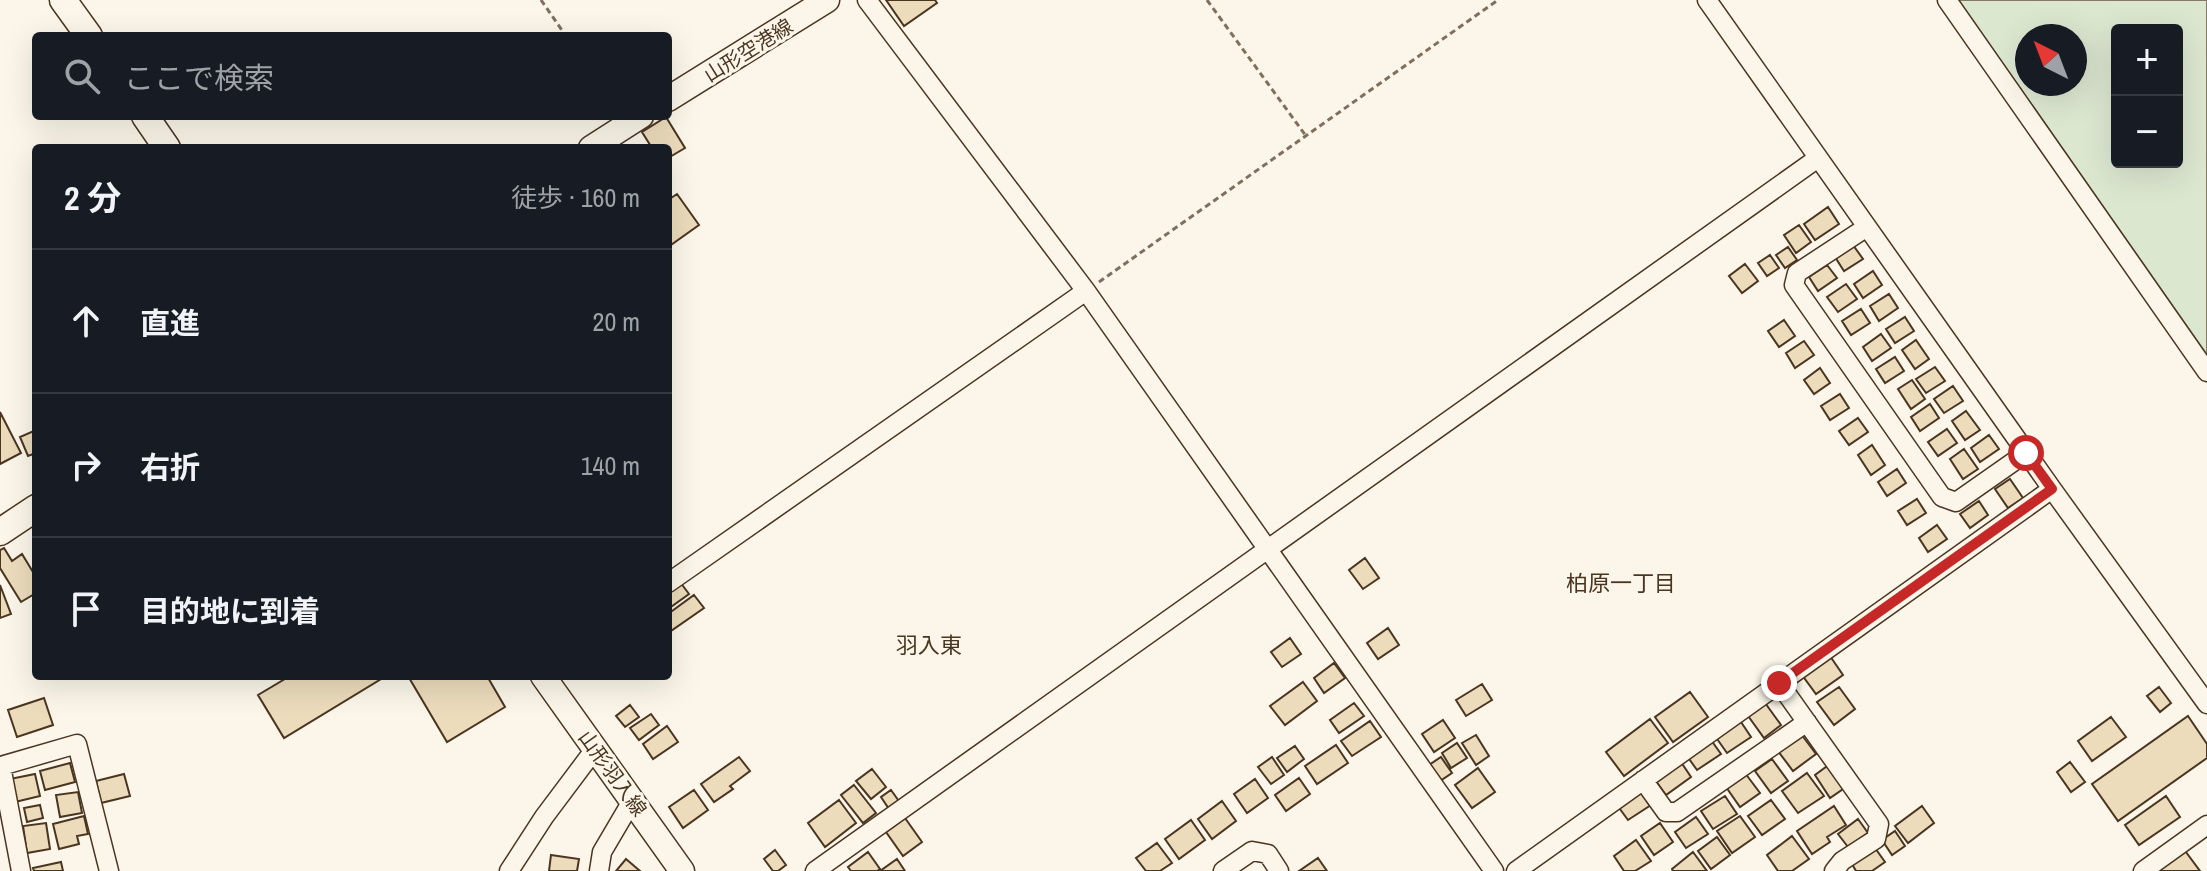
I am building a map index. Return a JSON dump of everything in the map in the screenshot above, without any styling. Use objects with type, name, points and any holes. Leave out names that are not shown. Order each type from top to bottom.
[{"type":"highway","points":[[63,0],[86,32]]},
{"type":"highway","points":[[148,120],[164,144]]},
{"type":"highway","points":[[0,532],[32,511]]},
{"type":"main road","name":"山形空港線","points":[[672,97],[827,0]]},
{"type":"main road","points":[[597,144],[635,120]]},
{"type":"main road","name":"山形羽入線","points":[[546,680],[682,871]]},
{"type":"street","points":[[867,0],[1086,291],[1494,871]]},
{"type":"street","points":[[1707,0],[2207,704]]},
{"type":"street","points":[[1947,0],[2207,372]]},
{"type":"street","points":[[815,871],[1818,158]]},
{"type":"street","points":[[1867,227],[1797,273],[1794,285],[1933,485],[1942,497],[1956,502],[2026,453]]},
{"type":"street","points":[[672,580],[1086,291]]},
{"type":"street","points":[[1516,871],[2052,489]]},
{"type":"street","points":[[1779,683],[1879,824],[1876,839],[1842,861],[1834,871]]},
{"type":"street","points":[[1643,780],[1666,812],[1677,812],[1807,722]]},
{"type":"street","points":[[21,871],[1,766],[77,744],[109,871]]},
{"type":"street","points":[[509,871],[544,817],[595,749]]},
{"type":"street","points":[[599,871],[602,852],[632,801]]},
{"type":"street","points":[[2143,871],[2207,825]]},
{"type":"street","points":[[1223,871],[1252,851],[1268,854],[1279,871]]},
{"type":"path","points":[[541,0],[563,32]]},
{"type":"path","points":[[1207,0],[1306,136]]},
{"type":"path","points":[[1086,291],[1498,0]]},
{"type":"green space","points":[[1958,0],[2207,0],[2207,355],[2025,96],[2087,96],[2087,24],[2015,24],[2015,81]]},
{"type":"building","points":[[886,0],[935,0],[937,3],[904,26]]},
{"type":"building","points":[[661,120],[668,120],[685,148],[672,156],[672,144],[650,144],[642,132]]},
{"type":"building","points":[[677,194],[699,225],[672,244],[672,197]]},
{"type":"building","points":[[1828,207],[1839,224],[1815,240],[1804,224]]},
{"type":"building","points":[[1799,225],[1811,242],[1796,253],[1784,235]]},
{"type":"building","points":[[1853,245],[1863,259],[1844,271],[1835,257]]},
{"type":"building","points":[[1788,247],[1797,260],[1785,268],[1776,255]]},
{"type":"building","points":[[1770,255],[1779,268],[1767,276],[1758,263]]},
{"type":"building","points":[[1745,264],[1758,281],[1742,293],[1729,276]]},
{"type":"building","points":[[1827,265],[1837,278],[1818,291],[1809,277]]},
{"type":"building","points":[[1873,271],[1882,285],[1863,298],[1854,284]]},
{"type":"building","points":[[1846,284],[1857,299],[1838,312],[1827,297]]},
{"type":"building","points":[[1889,294],[1898,308],[1879,321],[1870,306]]},
{"type":"building","points":[[1861,309],[1870,323],[1851,335],[1842,321]]},
{"type":"building","points":[[1905,317],[1914,331],[1895,343],[1886,329]]},
{"type":"building","points":[[1784,320],[1795,336],[1779,347],[1768,331]]},
{"type":"building","points":[[1881,334],[1891,348],[1872,361],[1863,347]]},
{"type":"building","points":[[1916,340],[1929,359],[1915,369],[1902,350]]},
{"type":"building","points":[[1804,341],[1814,355],[1795,368],[1786,353]]},
{"type":"building","points":[[1895,357],[1904,371],[1885,383],[1876,369]]},
{"type":"building","points":[[1935,367],[1945,381],[1926,393],[1916,379]]},
{"type":"building","points":[[1820,368],[1830,383],[1814,394],[1804,380]]},
{"type":"building","points":[[1912,380],[1925,399],[1911,409],[1898,389]]},
{"type":"building","points":[[1953,386],[1963,401],[1944,413],[1934,399]]},
{"type":"building","points":[[1840,394],[1849,408],[1830,420],[1821,406]]},
{"type":"building","points":[[1930,404],[1939,418],[1920,431],[1911,417]]},
{"type":"building","points":[[1966,411],[1980,430],[1965,440],[1952,421]]},
{"type":"building","points":[[0,412],[21,453],[0,464]]},
{"type":"building","points":[[1858,418],[1868,432],[1849,445],[1839,431]]},
{"type":"building","points":[[1947,429],[1957,443],[1938,456],[1928,442]]},
{"type":"building","points":[[32,432],[32,454],[28,456],[20,437]]},
{"type":"building","points":[[1989,435],[1999,449],[1980,462],[1971,448]]},
{"type":"building","points":[[1872,445],[1885,465],[1871,475],[1858,455]]},
{"type":"building","points":[[1964,449],[1978,469],[1963,479],[1950,459]]},
{"type":"building","points":[[1897,469],[1906,483],[1887,496],[1878,482]]},
{"type":"building","points":[[2010,479],[2023,498],[2008,508],[1995,489]]},
{"type":"building","points":[[1917,499],[1926,513],[1907,525],[1898,511]]},
{"type":"building","points":[[1979,501],[1988,515],[1970,528],[1960,514]]},
{"type":"building","points":[[1937,525],[1947,539],[1928,552],[1919,538]]},
{"type":"building","points":[[4,548],[12,561],[22,554],[32,570],[32,595],[21,602],[0,568],[0,550]]},
{"type":"building","points":[[1365,558],[1379,578],[1363,589],[1349,570]]},
{"type":"building","points":[[680,582],[689,594],[672,606],[672,588]]},
{"type":"building","points":[[0,585],[11,614],[0,618]]},
{"type":"building","points":[[694,595],[704,608],[672,630],[672,611]]},
{"type":"building","points":[[1388,628],[1399,645],[1378,659],[1367,643]]},
{"type":"building","points":[[1290,638],[1301,654],[1282,667],[1271,652]]},
{"type":"building","points":[[1830,656],[1843,675],[1816,694],[1802,675]]},
{"type":"building","points":[[1334,663],[1345,678],[1324,693],[1314,678]]},
{"type":"building","points":[[283,680],[379,680],[284,738],[258,695]]},
{"type":"building","points":[[410,680],[489,680],[505,707],[447,742]]},
{"type":"building","points":[[1303,682],[1317,701],[1285,725],[1270,706]]},
{"type":"building","points":[[1482,684],[1492,700],[1466,716],[1456,700]]},
{"type":"building","points":[[1839,687],[1855,709],[1834,725],[1817,702]]},
{"type":"building","points":[[2159,687],[2171,703],[2160,712],[2147,696]]},
{"type":"building","points":[[1690,692],[1708,717],[1673,742],[1655,717]]},
{"type":"building","points":[[44,698],[53,725],[17,737],[8,710]]},
{"type":"building","points":[[1763,700],[1781,725],[1764,738],[1746,713]]},
{"type":"building","points":[[1354,703],[1364,716],[1339,733],[1330,720]]},
{"type":"building","points":[[630,705],[639,717],[625,727],[616,716]]},
{"type":"building","points":[[651,714],[659,725],[639,740],[630,728]]},
{"type":"building","points":[[2188,716],[2207,744],[2207,758],[2118,821],[2092,784]]},
{"type":"building","points":[[2111,717],[2126,737],[2092,761],[2078,741]]},
{"type":"building","points":[[1650,719],[1668,743],[1624,776],[1606,752]]},
{"type":"building","points":[[1739,719],[1751,737],[1727,753],[1715,736]]},
{"type":"building","points":[[1443,720],[1455,738],[1434,752],[1422,734]]},
{"type":"building","points":[[1370,721],[1381,737],[1352,756],[1341,741]]},
{"type":"building","points":[[667,726],[678,742],[653,759],[643,744]]},
{"type":"building","points":[[1801,734],[1816,754],[1793,771],[1778,751]]},
{"type":"building","points":[[1476,735],[1489,756],[1476,765],[1462,743]]},
{"type":"building","points":[[1711,740],[1721,754],[1697,770],[1687,756]]},
{"type":"building","points":[[1457,743],[1467,758],[1451,768],[1442,753]]},
{"type":"building","points":[[1336,745],[1348,763],[1317,784],[1305,766]]},
{"type":"building","points":[[1295,746],[1304,759],[1287,772],[1277,758]]},
{"type":"building","points":[[739,757],[750,771],[730,786],[733,789],[714,802],[701,784]]},
{"type":"building","points":[[1272,757],[1284,775],[1271,784],[1258,767]]},
{"type":"building","points":[[1441,757],[1452,773],[1440,781],[1429,765]]},
{"type":"building","points":[[1679,759],[1691,777],[1666,795],[1653,777]]},
{"type":"building","points":[[1772,759],[1788,781],[1771,793],[1755,771]]},
{"type":"building","points":[[2070,762],[2085,782],[2071,792],[2057,772]]},
{"type":"building","points":[[70,763],[75,782],[45,790],[40,771]]},
{"type":"building","points":[[1830,764],[1846,787],[1830,798],[1815,775]]},
{"type":"building","points":[[1478,768],[1495,792],[1472,808],[1455,785]]},
{"type":"building","points":[[872,769],[886,787],[871,799],[856,781]]},
{"type":"building","points":[[1745,773],[1760,793],[1740,807],[1726,787]]},
{"type":"building","points":[[1807,773],[1824,796],[1798,813],[1782,791]]},
{"type":"building","points":[[35,774],[40,796],[15,802],[10,779]]},
{"type":"building","points":[[124,774],[130,796],[101,803],[96,781]]},
{"type":"building","points":[[1299,778],[1310,794],[1286,811],[1275,795]]},
{"type":"building","points":[[1255,779],[1268,798],[1247,813],[1234,794]]},
{"type":"building","points":[[854,785],[876,813],[863,823],[841,795]]},
{"type":"building","points":[[1640,789],[1651,805],[1628,820],[1617,805]]},
{"type":"building","points":[[694,790],[708,810],[683,828],[669,807]]},
{"type":"building","points":[[891,790],[901,804],[891,812],[881,797]]},
{"type":"building","points":[[78,792],[82,813],[60,817],[56,795]]},
{"type":"building","points":[[1725,796],[1737,814],[1713,829],[1701,811]]},
{"type":"building","points":[[2166,796],[2180,817],[2139,845],[2125,825]]},
{"type":"building","points":[[839,800],[856,823],[825,847],[808,823]]},
{"type":"building","points":[[1771,800],[1785,819],[1762,835],[1748,816]]},
{"type":"building","points":[[1222,801],[1236,821],[1212,839],[1198,819]]},
{"type":"building","points":[[40,805],[43,818],[27,822],[24,808]]},
{"type":"building","points":[[1834,806],[1846,825],[1827,837],[1830,842],[1812,854],[1797,831]]},
{"type":"building","points":[[1922,806],[1934,823],[1908,843],[1895,826]]},
{"type":"building","points":[[84,816],[88,834],[77,836],[79,844],[59,849],[53,824]]},
{"type":"building","points":[[1740,816],[1755,837],[1732,853],[1717,831]]},
{"type":"building","points":[[1696,817],[1708,834],[1686,848],[1675,832]]},
{"type":"building","points":[[905,818],[922,842],[903,856],[886,832]]},
{"type":"building","points":[[1858,819],[1868,833],[1848,847],[1838,834]]},
{"type":"building","points":[[1191,820],[1205,840],[1179,859],[1165,839]]},
{"type":"building","points":[[46,823],[50,849],[27,853],[23,826]]},
{"type":"building","points":[[1660,823],[1673,842],[1654,855],[1641,836]]},
{"type":"building","points":[[1895,831],[1905,846],[1892,855],[1882,840]]},
{"type":"building","points":[[1792,836],[1809,859],[1792,871],[1778,871],[1767,855]]},
{"type":"building","points":[[1717,837],[1730,855],[1711,869],[1698,851]]},
{"type":"building","points":[[1636,840],[1651,861],[1635,871],[1624,871],[1614,856]]},
{"type":"building","points":[[1157,843],[1172,863],[1160,871],[1146,871],[1136,858]]},
{"type":"building","points":[[1875,848],[1885,862],[1872,871],[1856,871],[1852,864]]},
{"type":"building","points":[[2183,848],[2200,871],[2155,871]]},
{"type":"building","points":[[775,850],[786,865],[778,871],[773,871],[764,859]]},
{"type":"building","points":[[868,852],[880,869],[851,871],[848,867]]},
{"type":"building","points":[[1693,852],[1707,871],[1673,871],[1672,869]]},
{"type":"building","points":[[551,855],[579,859],[577,871],[549,871]]},
{"type":"building","points":[[1318,858],[1327,871],[1299,871]]},
{"type":"building","points":[[626,859],[640,871],[616,871]]},
{"type":"building","points":[[897,859],[905,871],[880,871]]},
{"type":"building","points":[[61,862],[63,871],[34,871],[33,868]]},
{"type":"district","name":"柏原一丁目","points":[[1621,583]]},
{"type":"district","name":"羽入東","points":[[929,645]]},
{"type":"route","points":[[1779,683],[2052,489],[2026,453]]}]
